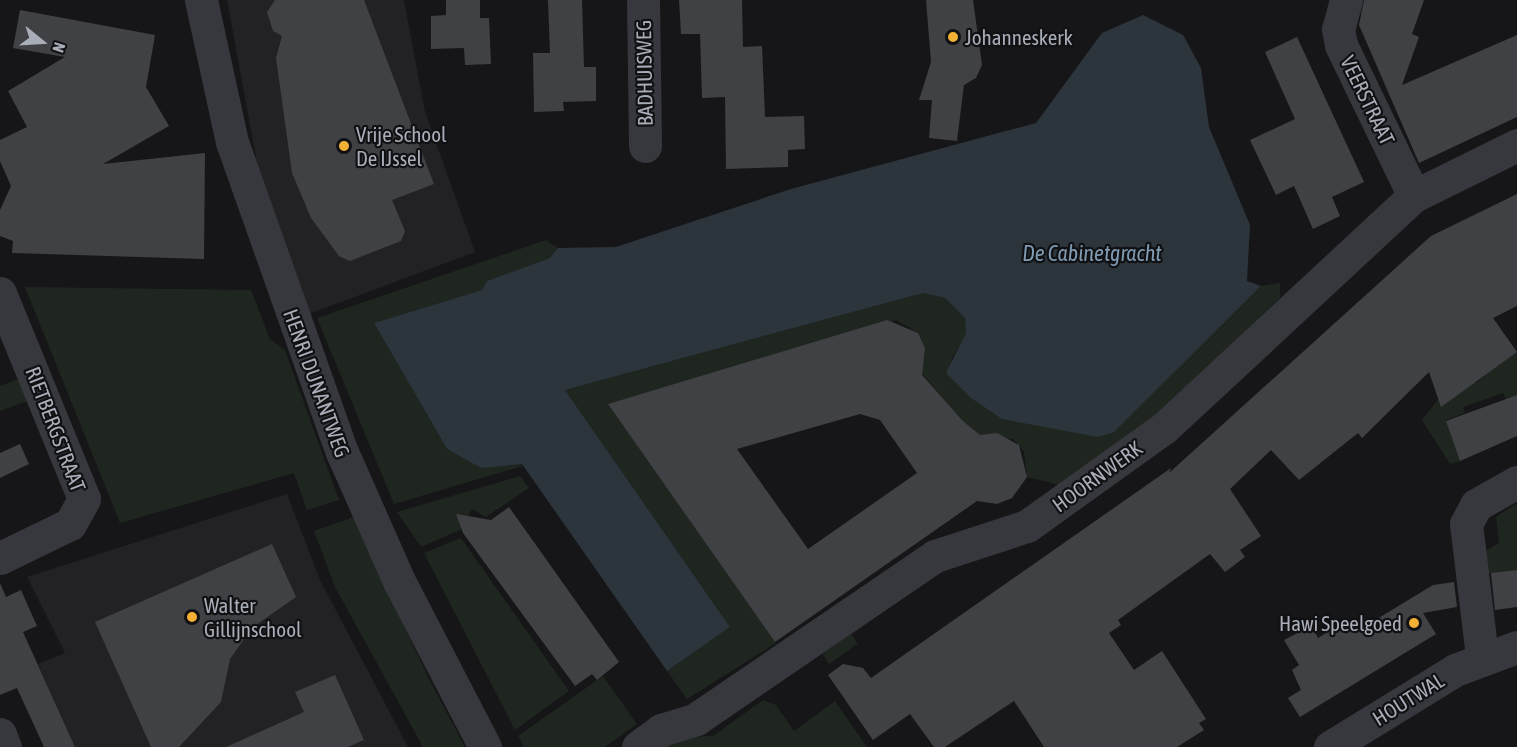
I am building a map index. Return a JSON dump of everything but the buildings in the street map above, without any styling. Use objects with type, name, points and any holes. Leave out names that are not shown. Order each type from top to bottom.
[{"type":"street","name":"HENRI DUNANTWEG","points":[[201,0],[232,142],[342,452],[399,581],[485,747]]},
{"type":"street","name":"BADHUISWEG","points":[[643,0],[645,146]]},
{"type":"street","name":"VEERSTRAAT","points":[[1347,0],[1338,29],[1341,45],[1414,196]]},
{"type":"street","name":"HOORNWERK","points":[[638,747],[661,730],[696,719],[935,556],[1006,536],[1059,503],[1164,428],[1351,249],[1414,196],[1517,145]]},
{"type":"street","name":"RIETBERGSTRAAT","points":[[0,293],[84,499],[70,524],[0,558]]},
{"type":"street","points":[[1469,663],[1466,524],[1476,505],[1517,482]]},
{"type":"street","name":"HOUTWAL","points":[[1330,747],[1469,663],[1517,647]]},
{"type":"street","points":[[0,734],[5,747]]},
{"type":"shaded area","name":"Vrije School De IJssel","points":[[227,0],[404,0],[425,112],[475,252],[309,314],[260,179]]},
{"type":"shaded area","points":[[546,240],[558,248],[550,258],[487,281],[482,290],[374,323],[447,449],[481,468],[517,460],[523,466],[394,504],[317,318]]},
{"type":"shaded area","points":[[1280,283],[1280,298],[1154,418],[1060,485],[1027,477],[1024,452],[1013,439],[980,435],[963,421],[921,373],[925,348],[918,333],[896,320],[608,404],[776,643],[687,699],[667,671],[730,627],[565,390],[923,293],[945,298],[965,318],[967,333],[951,360],[1114,432],[1261,286]]},
{"type":"shaded area","points":[[25,287],[251,290],[270,339],[285,350],[339,500],[307,510],[294,473],[120,523]]},
{"type":"shaded area","points":[[1517,352],[1517,395],[1506,399],[1503,393],[1463,407],[1465,413],[1446,420],[1460,461],[1450,464],[1422,420],[1440,397],[1471,376],[1476,383],[1486,375],[1481,368],[1498,366]]},
{"type":"shaded area","points":[[24,377],[33,399],[0,411],[0,386]]},
{"type":"shaded area","points":[[520,476],[529,488],[486,517],[472,509],[460,530],[421,547],[397,512]]},
{"type":"shaded area","name":"Walter Gillijnschool","points":[[287,494],[320,580],[408,747],[75,747],[38,664],[65,653],[27,577]]},
{"type":"shaded area","points":[[1517,503],[1517,570],[1484,574],[1482,553],[1499,543],[1496,517]]},
{"type":"shaded area","points":[[353,517],[429,679],[465,747],[423,747],[335,587],[314,531]]},
{"type":"shaded area","points":[[461,538],[569,691],[515,730],[424,553]]},
{"type":"shaded area","points":[[851,634],[858,644],[829,664],[822,654]]},
{"type":"shaded area","points":[[603,676],[637,724],[605,747],[524,747],[518,736]]},
{"type":"shaded area","points":[[763,700],[776,705],[794,731],[835,701],[867,747],[663,747],[676,737],[713,736]]},
{"type":"water","name":"De Cabinetgracht","points":[[1143,15],[1183,35],[1201,68],[1209,127],[1250,225],[1247,281],[1261,286],[1114,432],[1098,437],[1002,419],[971,398],[946,373],[966,333],[965,318],[945,298],[923,293],[565,390],[730,627],[667,671],[522,464],[481,468],[447,449],[374,323],[482,290],[487,281],[550,258],[558,248],[616,247],[791,189],[1036,123],[1102,33]]},
{"type":"place","name":"Johanneskerk","points":[[953,37]]},
{"type":"place","name":"Vrije School De IJssel","points":[[344,146]]},
{"type":"place","name":"Walter Gillijnschool","points":[[192,617]]},
{"type":"place","name":"Hawi Speelgoed","points":[[1414,623]]}]
